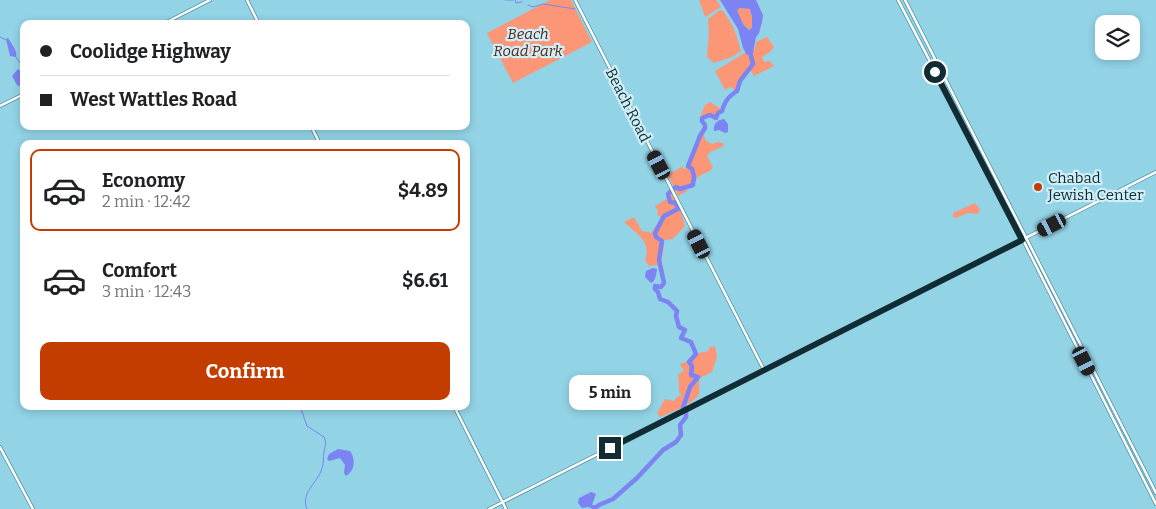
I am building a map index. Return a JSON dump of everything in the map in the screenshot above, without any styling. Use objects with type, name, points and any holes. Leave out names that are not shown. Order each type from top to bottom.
[{"type":"street","points":[[171,20],[210,0]]},
{"type":"street","points":[[247,0],[257,20]]},
{"type":"street","name":"Beach Road","points":[[574,0],[764,370]]},
{"type":"street","points":[[898,0],[1156,504]]},
{"type":"street","points":[[905,0],[1156,493]]},
{"type":"street","points":[[0,106],[20,96]]},
{"type":"street","points":[[949,98],[955,97]]},
{"type":"street","points":[[952,105],[958,104]]},
{"type":"street","points":[[965,129],[969,130],[971,128]]},
{"type":"street","points":[[979,156],[985,156]]},
{"type":"street","points":[[488,509],[1156,172]]},
{"type":"street","points":[[997,191],[1001,193],[1003,190]]},
{"type":"street","points":[[456,410],[506,509]]},
{"type":"street","points":[[0,447],[33,509]]},
{"type":"green space","name":"Beach Road Park","points":[[550,0],[571,0],[592,42],[513,83],[487,33]]},
{"type":"green space","points":[[699,0],[716,0],[721,7],[705,17]]},
{"type":"green space","points":[[740,8],[750,9],[752,28],[749,30],[741,21],[737,10]]},
{"type":"green space","points":[[720,10],[726,15],[732,25],[741,51],[732,57],[714,63],[707,57],[708,19]]},
{"type":"green space","points":[[767,37],[774,47],[762,57],[764,62],[770,61],[774,66],[754,76],[751,71],[748,72],[734,91],[730,87],[725,90],[715,71],[746,52],[748,55],[755,49],[756,42]]},
{"type":"green space","points":[[710,102],[721,109],[715,116],[711,114],[702,117],[701,114],[705,105]]},
{"type":"green space","points":[[702,131],[706,141],[712,144],[723,143],[724,146],[710,152],[707,156],[713,168],[697,178],[694,187],[686,188],[687,191],[678,196],[668,175],[683,166],[683,169],[685,169],[699,133]]},
{"type":"green space","points":[[669,190],[680,208],[685,226],[673,239],[664,240],[662,268],[657,265],[649,266],[645,260],[647,253],[645,243],[624,222],[634,217],[642,231],[651,233],[660,220],[663,220],[657,214],[658,211],[655,206],[667,199],[666,194]]},
{"type":"green space","points":[[975,203],[980,209],[978,214],[968,213],[956,218],[953,217],[953,213]]},
{"type":"green space","points":[[715,346],[717,357],[712,372],[700,378],[699,394],[697,397],[682,407],[660,417],[657,413],[665,399],[674,401],[682,395],[679,393],[678,375],[684,370],[680,364],[686,362],[695,354],[708,351],[710,347]]},
{"type":"shaded area","points":[[720,0],[756,0],[763,15],[753,53],[747,55],[738,29]],"holes":[[[740,8],[750,9],[752,28],[749,30],[743,24],[737,10]]]},
{"type":"shaded area","points":[[8,38],[14,47],[16,57],[10,56],[6,39]]},
{"type":"shaded area","points":[[18,69],[20,70],[20,86],[17,85],[12,76]]},
{"type":"shaded area","points":[[724,119],[728,124],[728,132],[714,131],[716,123]]},
{"type":"shaded area","points":[[653,268],[657,269],[655,279],[651,283],[645,277],[646,271]]},
{"type":"shaded area","points":[[338,449],[350,451],[353,458],[353,468],[346,476],[344,473],[345,465],[340,458],[329,461],[327,459],[329,454]]},
{"type":"shaded area","points":[[591,492],[596,494],[592,505],[596,505],[596,507],[594,509],[582,508],[578,503],[579,498]]},
{"type":"waterway","points":[[505,0],[513,0]]},
{"type":"waterway","points":[[515,0],[516,3],[522,2]]},
{"type":"waterway","points":[[528,5],[533,7],[543,4],[575,9]]},
{"type":"waterway","points":[[0,37],[6,40]]},
{"type":"waterway","points":[[683,408],[690,387],[698,377],[691,375],[692,366],[689,362],[696,354],[691,342],[681,338],[685,330],[679,327],[676,316],[677,311],[668,302],[660,299],[655,289],[655,286],[661,287],[664,283],[659,260],[662,241],[656,237],[655,233],[664,216],[678,209],[676,203],[670,202],[668,194],[676,187],[680,189],[693,185],[694,176],[692,169],[688,166],[705,128],[702,118],[710,115],[716,118],[727,100],[737,91],[740,81],[753,64],[749,48]]},
{"type":"waterway","points":[[16,57],[20,63]]},
{"type":"waterway","points":[[301,410],[307,426],[324,437],[326,443],[322,469],[307,494],[305,504],[307,509]]},
{"type":"waterway","points":[[594,509],[613,499],[637,478],[663,450],[676,442],[681,435],[680,425],[686,417],[686,412]]},
{"type":"place","name":"Chabad Jewish Center","points":[[1038,187]]},
{"type":"route","points":[[610,448],[1022,240],[935,72]]}]
